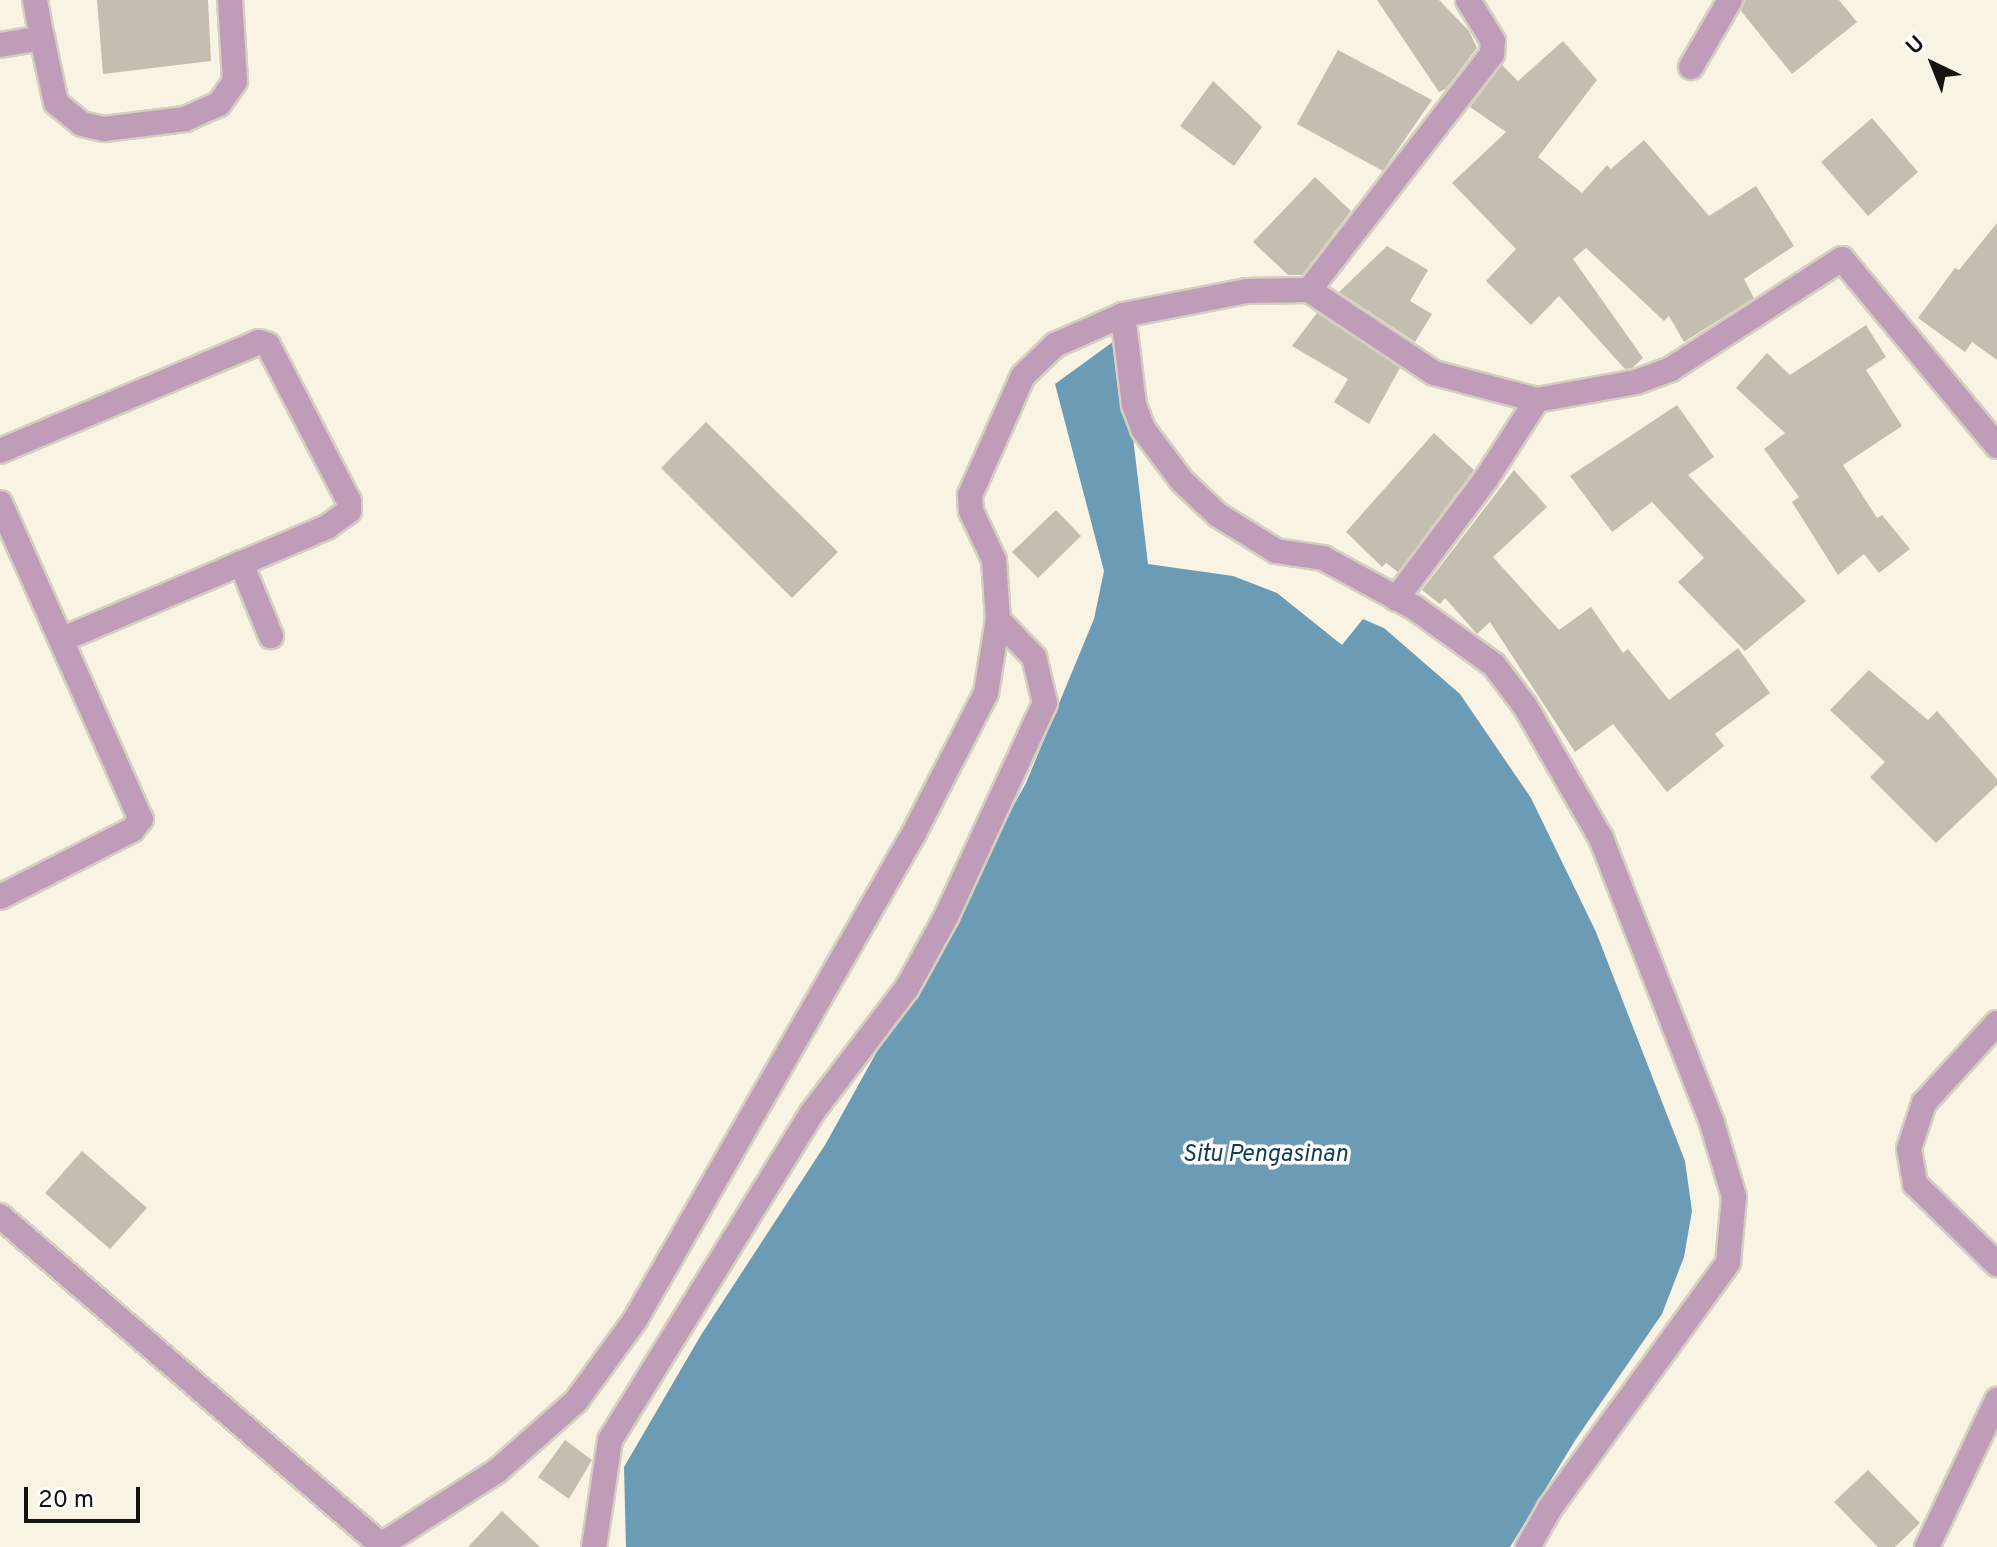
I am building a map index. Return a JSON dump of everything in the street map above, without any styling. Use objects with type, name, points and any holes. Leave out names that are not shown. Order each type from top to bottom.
[{"type":"street","points":[[35,0],[33,40],[50,86],[66,115],[104,129],[209,111],[235,81],[230,0]]},
{"type":"street","points":[[1309,290],[1492,54],[1493,41],[1468,0]]},
{"type":"street","points":[[1691,67],[1730,0]]},
{"type":"street","points":[[0,45],[33,40]]},
{"type":"street","points":[[0,1216],[379,1546],[497,1471],[576,1401],[635,1320],[928,807],[986,693],[998,620],[994,560],[971,511],[976,475],[1023,376],[1039,358],[1078,330],[1123,315],[1247,291],[1309,290],[1434,373],[1537,400],[1636,382],[1671,369],[1842,259],[1997,446]]},
{"type":"street","points":[[1123,315],[1134,405],[1143,429],[1182,481],[1218,515],[1276,551],[1323,558],[1396,599],[1494,665],[1525,706],[1601,838],[1707,1109],[1734,1197],[1728,1263],[1550,1508],[1528,1547]]},
{"type":"street","points":[[0,451],[244,345],[268,345],[349,501],[349,511],[327,527],[63,639]]},
{"type":"street","points":[[1396,599],[1486,479],[1537,400]]},
{"type":"street","points":[[0,503],[141,819],[132,830],[0,897]]},
{"type":"street","points":[[241,563],[271,636]]},
{"type":"street","points":[[594,1547],[610,1440],[811,1114],[907,988],[946,917],[1045,703],[1034,657],[998,620]]},
{"type":"street","points":[[1997,1023],[1924,1103],[1909,1149],[1915,1184],[1997,1264]]},
{"type":"street","points":[[1927,1547],[1997,1400]]},
{"type":"water","name":"Situ Pengasinan","points":[[1121,336],[1148,564],[1233,576],[1277,593],[1342,645],[1363,619],[1384,628],[1460,694],[1531,798],[1596,932],[1685,1161],[1692,1211],[1684,1257],[1662,1314],[1576,1439],[1510,1547],[626,1547],[624,1467],[701,1335],[825,1145],[1026,783],[1094,619],[1104,571],[1055,384]]},
{"type":"building","points":[[97,0],[208,0],[211,61],[103,74]]},
{"type":"building","points":[[1377,0],[1439,0],[1469,31],[1477,48],[1446,89],[1439,92]]},
{"type":"building","points":[[1745,0],[1839,0],[1857,22],[1792,74],[1741,11]]},
{"type":"building","points":[[1563,41],[1597,80],[1538,157],[1582,193],[1607,165],[1611,169],[1644,140],[1709,216],[1756,186],[1794,246],[1744,279],[1754,298],[1684,342],[1669,316],[1664,321],[1586,248],[1573,259],[1643,358],[1632,368],[1625,369],[1559,296],[1531,325],[1486,281],[1516,249],[1452,183],[1506,132],[1470,107],[1502,65],[1518,81]]},
{"type":"building","points":[[1338,50],[1432,100],[1383,171],[1297,124]]},
{"type":"building","points":[[1213,81],[1262,127],[1234,166],[1180,126]]},
{"type":"building","points":[[1872,118],[1918,172],[1868,216],[1821,162]]},
{"type":"building","points":[[1315,177],[1351,211],[1302,275],[1288,275],[1253,242]]},
{"type":"building","points":[[1997,223],[1997,360],[1972,342],[1965,352],[1918,318],[1955,268],[1959,270]]},
{"type":"building","points":[[1387,246],[1428,270],[1410,301],[1432,314],[1415,342],[1339,292]]},
{"type":"building","points":[[1317,313],[1400,368],[1369,424],[1334,402],[1348,379],[1292,346]]},
{"type":"building","points":[[1866,325],[1886,357],[1866,370],[1902,426],[1843,465],[1877,518],[1882,515],[1910,549],[1879,573],[1864,554],[1838,575],[1792,502],[1799,497],[1764,449],[1785,433],[1736,388],[1767,353],[1790,375]]},
{"type":"building","points":[[1677,405],[1714,457],[1688,475],[1806,601],[1745,651],[1678,582],[1704,558],[1652,502],[1612,532],[1570,476]]},
{"type":"building","points":[[706,422],[838,552],[792,598],[661,468]]},
{"type":"building","points":[[1434,433],[1474,470],[1398,572],[1386,563],[1382,567],[1346,532]]},
{"type":"building","points":[[1514,470],[1547,507],[1493,557],[1559,630],[1591,607],[1623,653],[1628,649],[1669,700],[1738,648],[1770,693],[1715,734],[1724,746],[1667,792],[1613,724],[1575,752],[1490,622],[1477,634],[1445,598],[1440,604],[1422,590]]},
{"type":"building","points":[[1056,510],[1081,536],[1038,578],[1012,552]]},
{"type":"building","points":[[1869,670],[1928,720],[1937,711],[1997,779],[1997,785],[1936,843],[1870,777],[1885,762],[1830,710]]},
{"type":"building","points":[[82,1151],[147,1208],[110,1249],[45,1193]]},
{"type":"building","points":[[565,1440],[592,1460],[569,1499],[538,1477]]},
{"type":"building","points":[[1868,1470],[1920,1523],[1895,1547],[1878,1547],[1834,1502]]},
{"type":"building","points":[[502,1511],[540,1547],[468,1547]]}]
